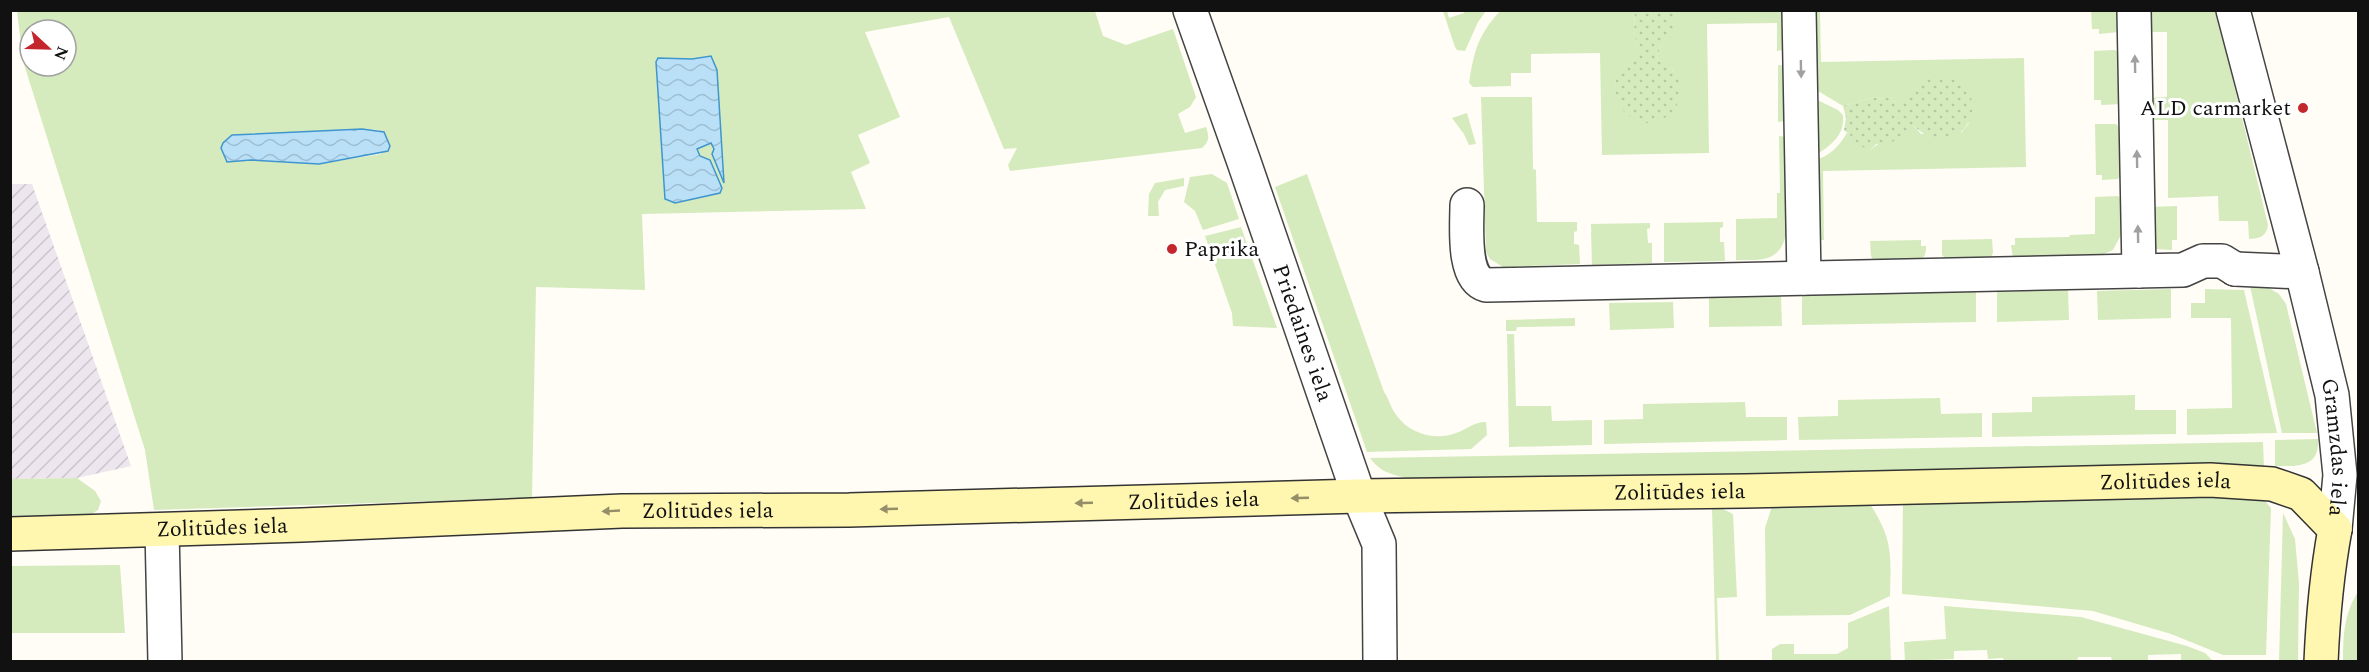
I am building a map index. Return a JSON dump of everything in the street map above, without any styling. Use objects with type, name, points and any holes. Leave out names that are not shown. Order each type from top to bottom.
[{"type":"street","name":"Priedaines iela","points":[[1190,10],[1359,496],[1379,544],[1380,662]]},
{"type":"street","points":[[1799,10],[1804,278]]},
{"type":"street","points":[[2134,10],[2139,270]]},
{"type":"street","name":"Gramzdas iela","points":[[2233,10],[2302,272],[2331,395],[2337,436],[2347,527],[2324,602],[2321,662]]},
{"type":"street","points":[[1467,205],[1469,264],[1476,279],[1486,285],[2186,269],[2203,261],[2222,261],[2235,269],[2302,272]]},
{"type":"street","name":"Zolitūdes iela","points":[[10,534],[622,511],[849,510],[1359,496],[1755,491],[2210,480],[2272,484],[2301,494],[2347,527]]},
{"type":"street","points":[[162,530],[165,662]]},
{"type":"shaded area","points":[[10,184],[32,184],[131,466],[77,478],[11,479]]},
{"type":"green space","points":[[1673,10],[1677,13],[1671,38],[1666,37],[1657,55],[1658,60],[1674,71],[1681,84],[1680,98],[1674,110],[1664,118],[1651,123],[1637,121],[1624,111],[1616,99],[1615,89],[1620,71],[1640,56],[1634,32],[1635,12]]},
{"type":"green space","points":[[17,11],[1095,11],[1103,36],[1126,45],[1173,29],[1196,97],[1190,107],[1178,114],[1185,133],[1206,127],[1208,138],[1202,148],[1010,171],[1008,165],[1017,148],[1004,149],[949,17],[865,32],[900,117],[858,135],[870,163],[851,172],[866,209],[642,214],[645,290],[536,287],[532,498],[154,510],[145,450],[28,78],[78,78],[78,18],[18,19]],"holes":[[[379,130],[381,154],[319,164],[251,160],[227,162],[232,135]]]},
{"type":"green space","points":[[1443,11],[1447,11],[1449,18],[1464,13],[1464,11],[1486,11],[1478,22],[1465,51],[1457,50],[1455,47]]},
{"type":"green space","points":[[1500,11],[1635,12],[1634,32],[1641,56],[1624,67],[1615,85],[1681,87],[1673,70],[1658,60],[1657,55],[1666,36],[1670,37],[1673,11],[1784,11],[1784,50],[1777,51],[1777,23],[1707,24],[1709,153],[1602,155],[1600,53],[1531,54],[1531,73],[1511,73],[1511,86],[1473,87],[1469,83],[1478,44]]},
{"type":"green space","points":[[1810,11],[1820,11],[1821,62],[2024,58],[2026,167],[1823,171],[1824,240],[1815,240],[1815,160],[1834,150],[1847,133],[1870,150],[1914,126],[1921,134],[1962,132],[1969,123],[1916,88],[1909,97],[1901,101],[1893,101],[1890,97],[1881,99],[1875,97],[1843,106],[1813,88]]},
{"type":"green space","points":[[2091,11],[2120,11],[2119,32],[2099,34],[2099,29],[2092,29]]},
{"type":"green space","points":[[2146,11],[2216,11],[2268,225],[2262,236],[2249,239],[2248,221],[2219,221],[2218,196],[2168,198],[2168,120],[2146,120],[2146,98],[2167,97],[2167,32],[2146,32]]},
{"type":"green space","points":[[2115,50],[2120,54],[2121,104],[2101,105],[2101,100],[2094,100],[2094,51]]},
{"type":"green space","points":[[1778,65],[1785,66],[1786,121],[1778,122]]},
{"type":"green space","points":[[1943,76],[1961,84],[1970,96],[1972,109],[1968,123],[1959,133],[1946,139],[1931,137],[1914,126],[1907,135],[1885,145],[1876,144],[1870,150],[1851,142],[1852,137],[1844,130],[1846,118],[1843,106],[1875,97],[1881,99],[1890,97],[1893,101],[1904,100],[1926,80]]},
{"type":"green space","points":[[1481,97],[1532,97],[1533,169],[1536,170],[1537,222],[1577,222],[1574,244],[1579,245],[1580,264],[1503,267],[1490,259],[1486,252]]},
{"type":"green space","points":[[1813,98],[1838,110],[1843,115],[1840,133],[1828,147],[1817,154]]},
{"type":"green space","points":[[1467,113],[1476,144],[1469,145],[1452,118]]},
{"type":"green space","points":[[2095,124],[2116,124],[2121,129],[2122,175],[2118,179],[2102,180],[2102,175],[2096,175]]},
{"type":"green space","points":[[1779,136],[1786,137],[1787,231],[1784,241],[1780,249],[1769,258],[1736,260],[1736,219],[1777,218],[1777,193],[1780,193]]},
{"type":"green space","points":[[1212,174],[1227,183],[1239,219],[1203,230],[1195,211],[1184,202],[1190,177]]},
{"type":"green space","points":[[1307,174],[1384,392],[1395,413],[1409,427],[1432,436],[1448,435],[1486,422],[1487,435],[1471,449],[1367,452],[1275,187]]},
{"type":"green space","points":[[1184,178],[1184,186],[1165,190],[1158,202],[1159,216],[1148,216],[1149,194],[1155,183]]},
{"type":"green space","points":[[2118,196],[2123,201],[2123,231],[2113,250],[2099,256],[2013,258],[2011,245],[2015,245],[2015,238],[2095,234],[2095,197]]},
{"type":"green space","points":[[2177,206],[2177,240],[2172,240],[2172,250],[2156,249],[2149,237],[2149,207]]},
{"type":"green space","points":[[1723,222],[1723,227],[1720,228],[1720,242],[1724,242],[1725,261],[1664,262],[1664,223]]},
{"type":"green space","points":[[1650,223],[1650,228],[1647,229],[1648,243],[1652,243],[1652,263],[1592,265],[1591,231],[1593,231],[1591,224]]},
{"type":"green space","points":[[1241,227],[1277,328],[1233,326],[1232,313],[1205,236]]},
{"type":"green space","points":[[1992,239],[1993,253],[1990,259],[1947,260],[1942,255],[1942,240]]},
{"type":"green space","points":[[1921,240],[1921,246],[1926,246],[1926,251],[1924,257],[1918,262],[1873,260],[1871,256],[1870,241]]},
{"type":"green space","points":[[2262,284],[2279,294],[2286,304],[2317,433],[2282,433],[2250,286]]},
{"type":"green space","points":[[2171,289],[2171,318],[2098,320],[2097,291]]},
{"type":"green space","points":[[2205,289],[2244,290],[2277,433],[2187,435],[2187,409],[2232,408],[2231,318],[2191,318],[2191,303],[2205,303]]},
{"type":"green space","points":[[2068,290],[2069,320],[1997,322],[1997,292]]},
{"type":"green space","points":[[1976,292],[1976,322],[1802,325],[1802,295]]},
{"type":"green space","points":[[1781,296],[1782,326],[1709,327],[1709,297]]},
{"type":"green space","points":[[1673,302],[1674,328],[1610,330],[1609,303]]},
{"type":"green space","points":[[1575,318],[1575,326],[1517,327],[1516,331],[1506,331],[1506,320]]},
{"type":"green space","points":[[1507,334],[1514,334],[1516,406],[1551,406],[1552,421],[1592,420],[1592,445],[1509,447]]},
{"type":"green space","points":[[2135,395],[2135,410],[2176,410],[2176,434],[1992,437],[1992,413],[2032,412],[2032,397]]},
{"type":"green space","points":[[1940,398],[1941,414],[1982,413],[1982,437],[1799,440],[1798,417],[1838,416],[1838,400]]},
{"type":"green space","points":[[1745,402],[1746,417],[1787,417],[1787,440],[1604,444],[1604,420],[1643,419],[1643,404]]},
{"type":"green space","points":[[2318,439],[2318,448],[2311,460],[2299,465],[2275,466],[2275,440]]},
{"type":"green space","points":[[2263,442],[2264,467],[1422,486],[1382,470],[1370,458]]},
{"type":"green space","points":[[77,478],[95,491],[101,501],[98,510],[90,515],[11,523],[10,479]]},
{"type":"green space","points":[[2245,495],[2264,500],[2271,508],[2266,655],[2223,655],[2171,634],[2093,611],[1902,594],[1903,500]]},
{"type":"green space","points":[[1868,501],[1882,526],[1889,546],[1890,596],[1850,615],[1766,616],[1765,528],[1773,503]]},
{"type":"green space","points":[[1712,509],[1723,509],[1733,514],[1737,597],[1717,598],[1719,662],[1716,661]]},
{"type":"green space","points":[[2283,513],[2295,539],[2299,583],[2298,661],[2279,661]]},
{"type":"green space","points":[[120,565],[125,633],[11,633],[11,566]]},
{"type":"green space","points":[[2358,592],[2358,661],[2343,661],[2347,616]]},
{"type":"green space","points":[[1889,606],[1891,661],[1772,661],[1772,649],[1780,644],[1794,644],[1794,654],[1837,654],[1848,648],[1848,623]]},
{"type":"green space","points":[[1944,606],[2081,617],[2187,646],[2205,653],[2213,661],[2181,661],[2181,654],[2148,655],[2148,662],[2112,661],[2111,657],[2078,657],[2077,662],[2004,661],[2003,658],[1988,659],[1987,650],[1954,651],[1954,659],[1905,661],[1904,642],[1946,639]]},
{"type":"water","points":[[711,56],[717,70],[724,183],[712,154],[714,149],[711,143],[697,149],[700,156],[710,160],[722,188],[720,193],[675,203],[665,199],[656,62],[658,58],[692,59]]},
{"type":"water","points":[[362,129],[384,132],[390,146],[388,151],[319,164],[251,160],[227,162],[221,148],[232,135]]},
{"type":"place","name":"ALD carmarket","points":[[2303,108]]},
{"type":"place","name":"Paprika","points":[[1172,249]]}]
